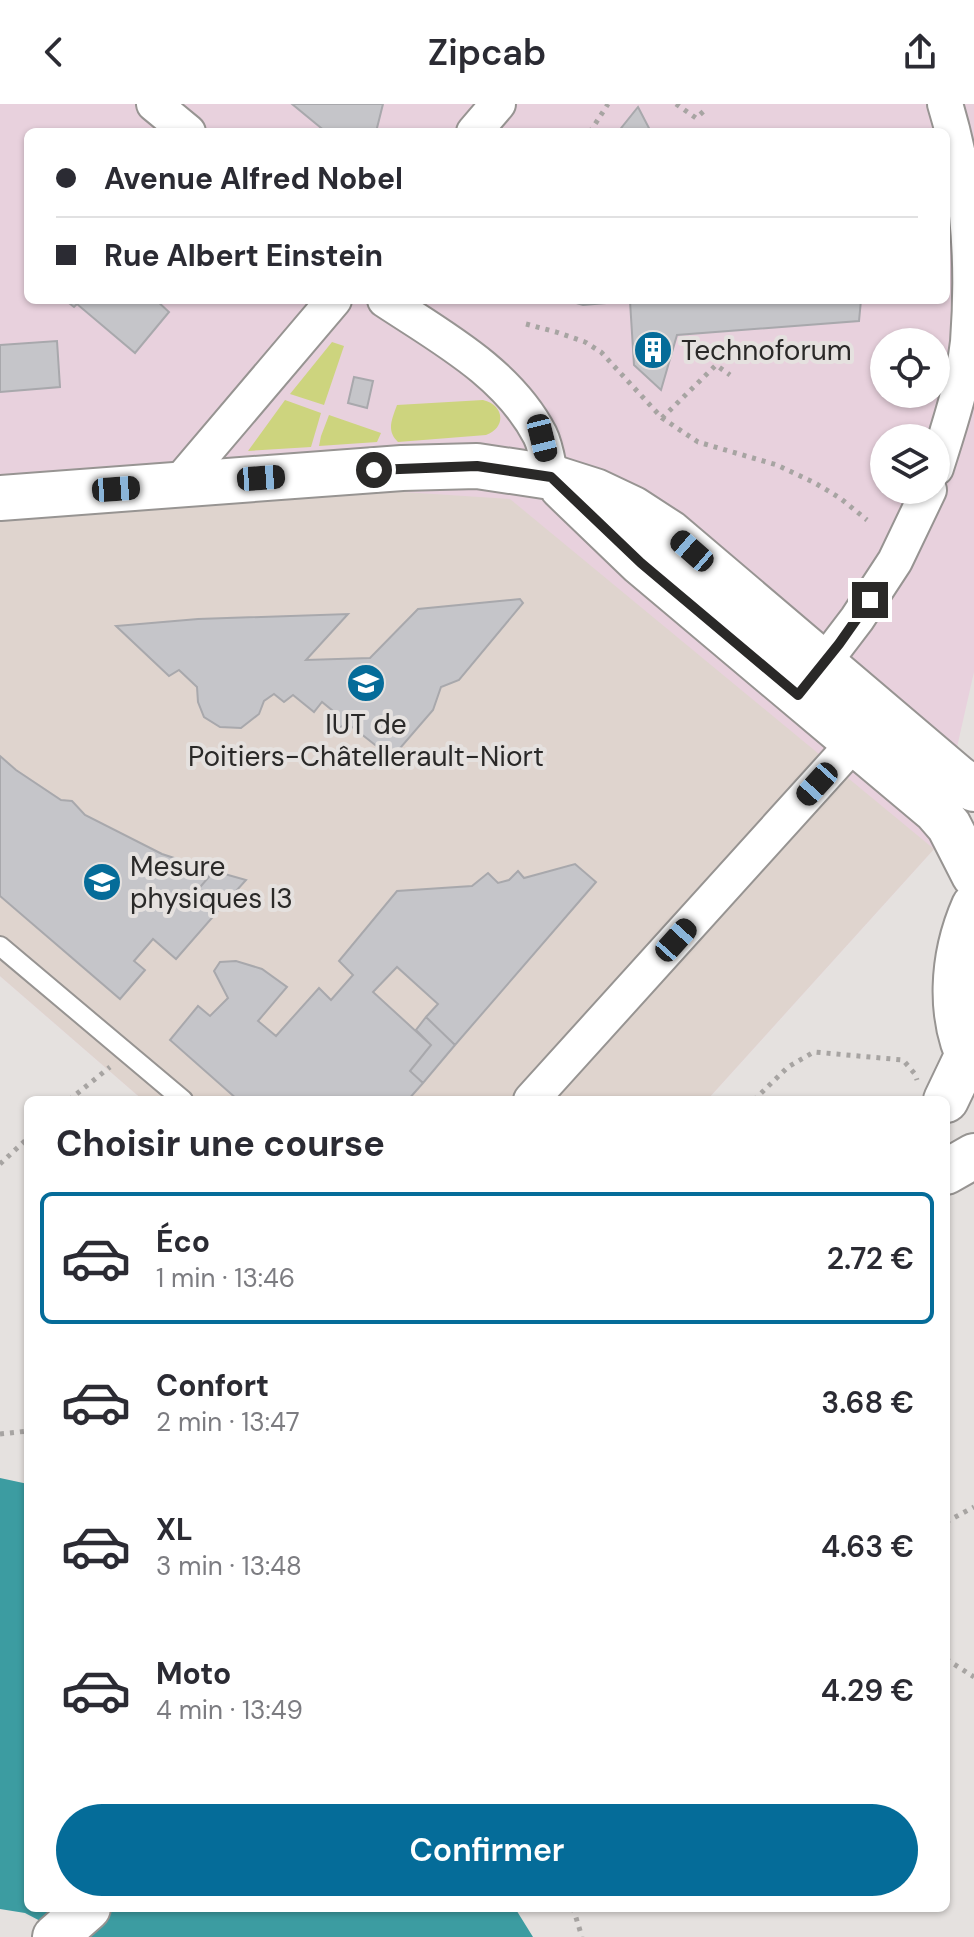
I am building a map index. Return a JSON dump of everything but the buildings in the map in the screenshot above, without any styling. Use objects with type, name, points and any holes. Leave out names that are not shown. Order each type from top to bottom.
[{"type":"street","points":[[154,104],[183,128]]},
{"type":"street","points":[[477,128],[498,104]]},
{"type":"street","points":[[945,104],[966,195],[972,268],[968,345],[950,424]]},
{"type":"street","points":[[177,485],[331,304]]},
{"type":"street","points":[[391,304],[495,378],[523,408],[542,438],[551,477],[641,563],[974,789]]},
{"type":"street","points":[[0,498],[402,468],[477,466],[551,477]]},
{"type":"street","points":[[811,680],[857,619],[895,561],[922,504]]},
{"type":"street","points":[[811,680],[854,743],[936,811],[954,835],[974,875]]},
{"type":"street","points":[[535,1096],[854,743]]},
{"type":"street","points":[[932,1092],[971,1062],[957,1014],[955,971],[964,929],[974,906]]},
{"type":"street","points":[[950,1170],[974,1156]]},
{"type":"street","points":[[55,1937],[83,1912]]},
{"type":"lane","points":[[0,946],[178,1096]]},
{"type":"path","points":[[593,128],[608,104]]},
{"type":"path","points":[[676,104],[696,118],[704,111]]},
{"type":"path","points":[[526,324],[585,342],[601,352],[662,418],[698,442],[777,465],[840,498],[867,520]]},
{"type":"path","points":[[662,418],[716,365],[730,375]]},
{"type":"path","points":[[758,1096],[788,1067],[814,1052],[903,1060],[932,1092]]},
{"type":"path","points":[[74,1096],[127,1054]]},
{"type":"path","points":[[0,1164],[24,1142]]},
{"type":"path","points":[[0,1434],[24,1431]]},
{"type":"path","points":[[950,1520],[974,1507]]},
{"type":"path","points":[[950,1662],[974,1677]]},
{"type":"path","points":[[574,1912],[582,1937]]},
{"type":"shaded area","name":"IUT de Poitiers-Châtellerault-Niort","points":[[0,104],[974,104],[974,672],[934,849],[711,1096],[138,1096],[0,976]]},
{"type":"shaded area","name":"IUT de Poitiers-Châtellerault-Niort","points":[[357,489],[510,499],[934,849],[711,1096],[138,1096],[0,976],[0,516]]},
{"type":"green space","points":[[332,342],[344,346],[324,405],[290,394]]},
{"type":"green space","points":[[285,400],[321,413],[311,447],[248,451]]},
{"type":"green space","points":[[483,400],[495,406],[500,416],[497,427],[486,435],[398,442],[392,434],[391,425],[397,405]]},
{"type":"green space","points":[[329,415],[381,433],[377,442],[319,446]]},
{"type":"water","points":[[0,1478],[24,1483],[24,1912],[517,1912],[533,1937],[71,1937],[25,1913],[0,1909]]},
{"type":"place","name":"Technoforum","points":[[653,350]]},
{"type":"place","name":"IUT de Poitiers-Châtellerault-Niort","points":[[366,683]]},
{"type":"place","name":"Mesure physiques I3","points":[[102,882]]},
{"type":"route","points":[[374,470],[477,466],[551,477],[641,563],[798,695],[870,600]]}]
